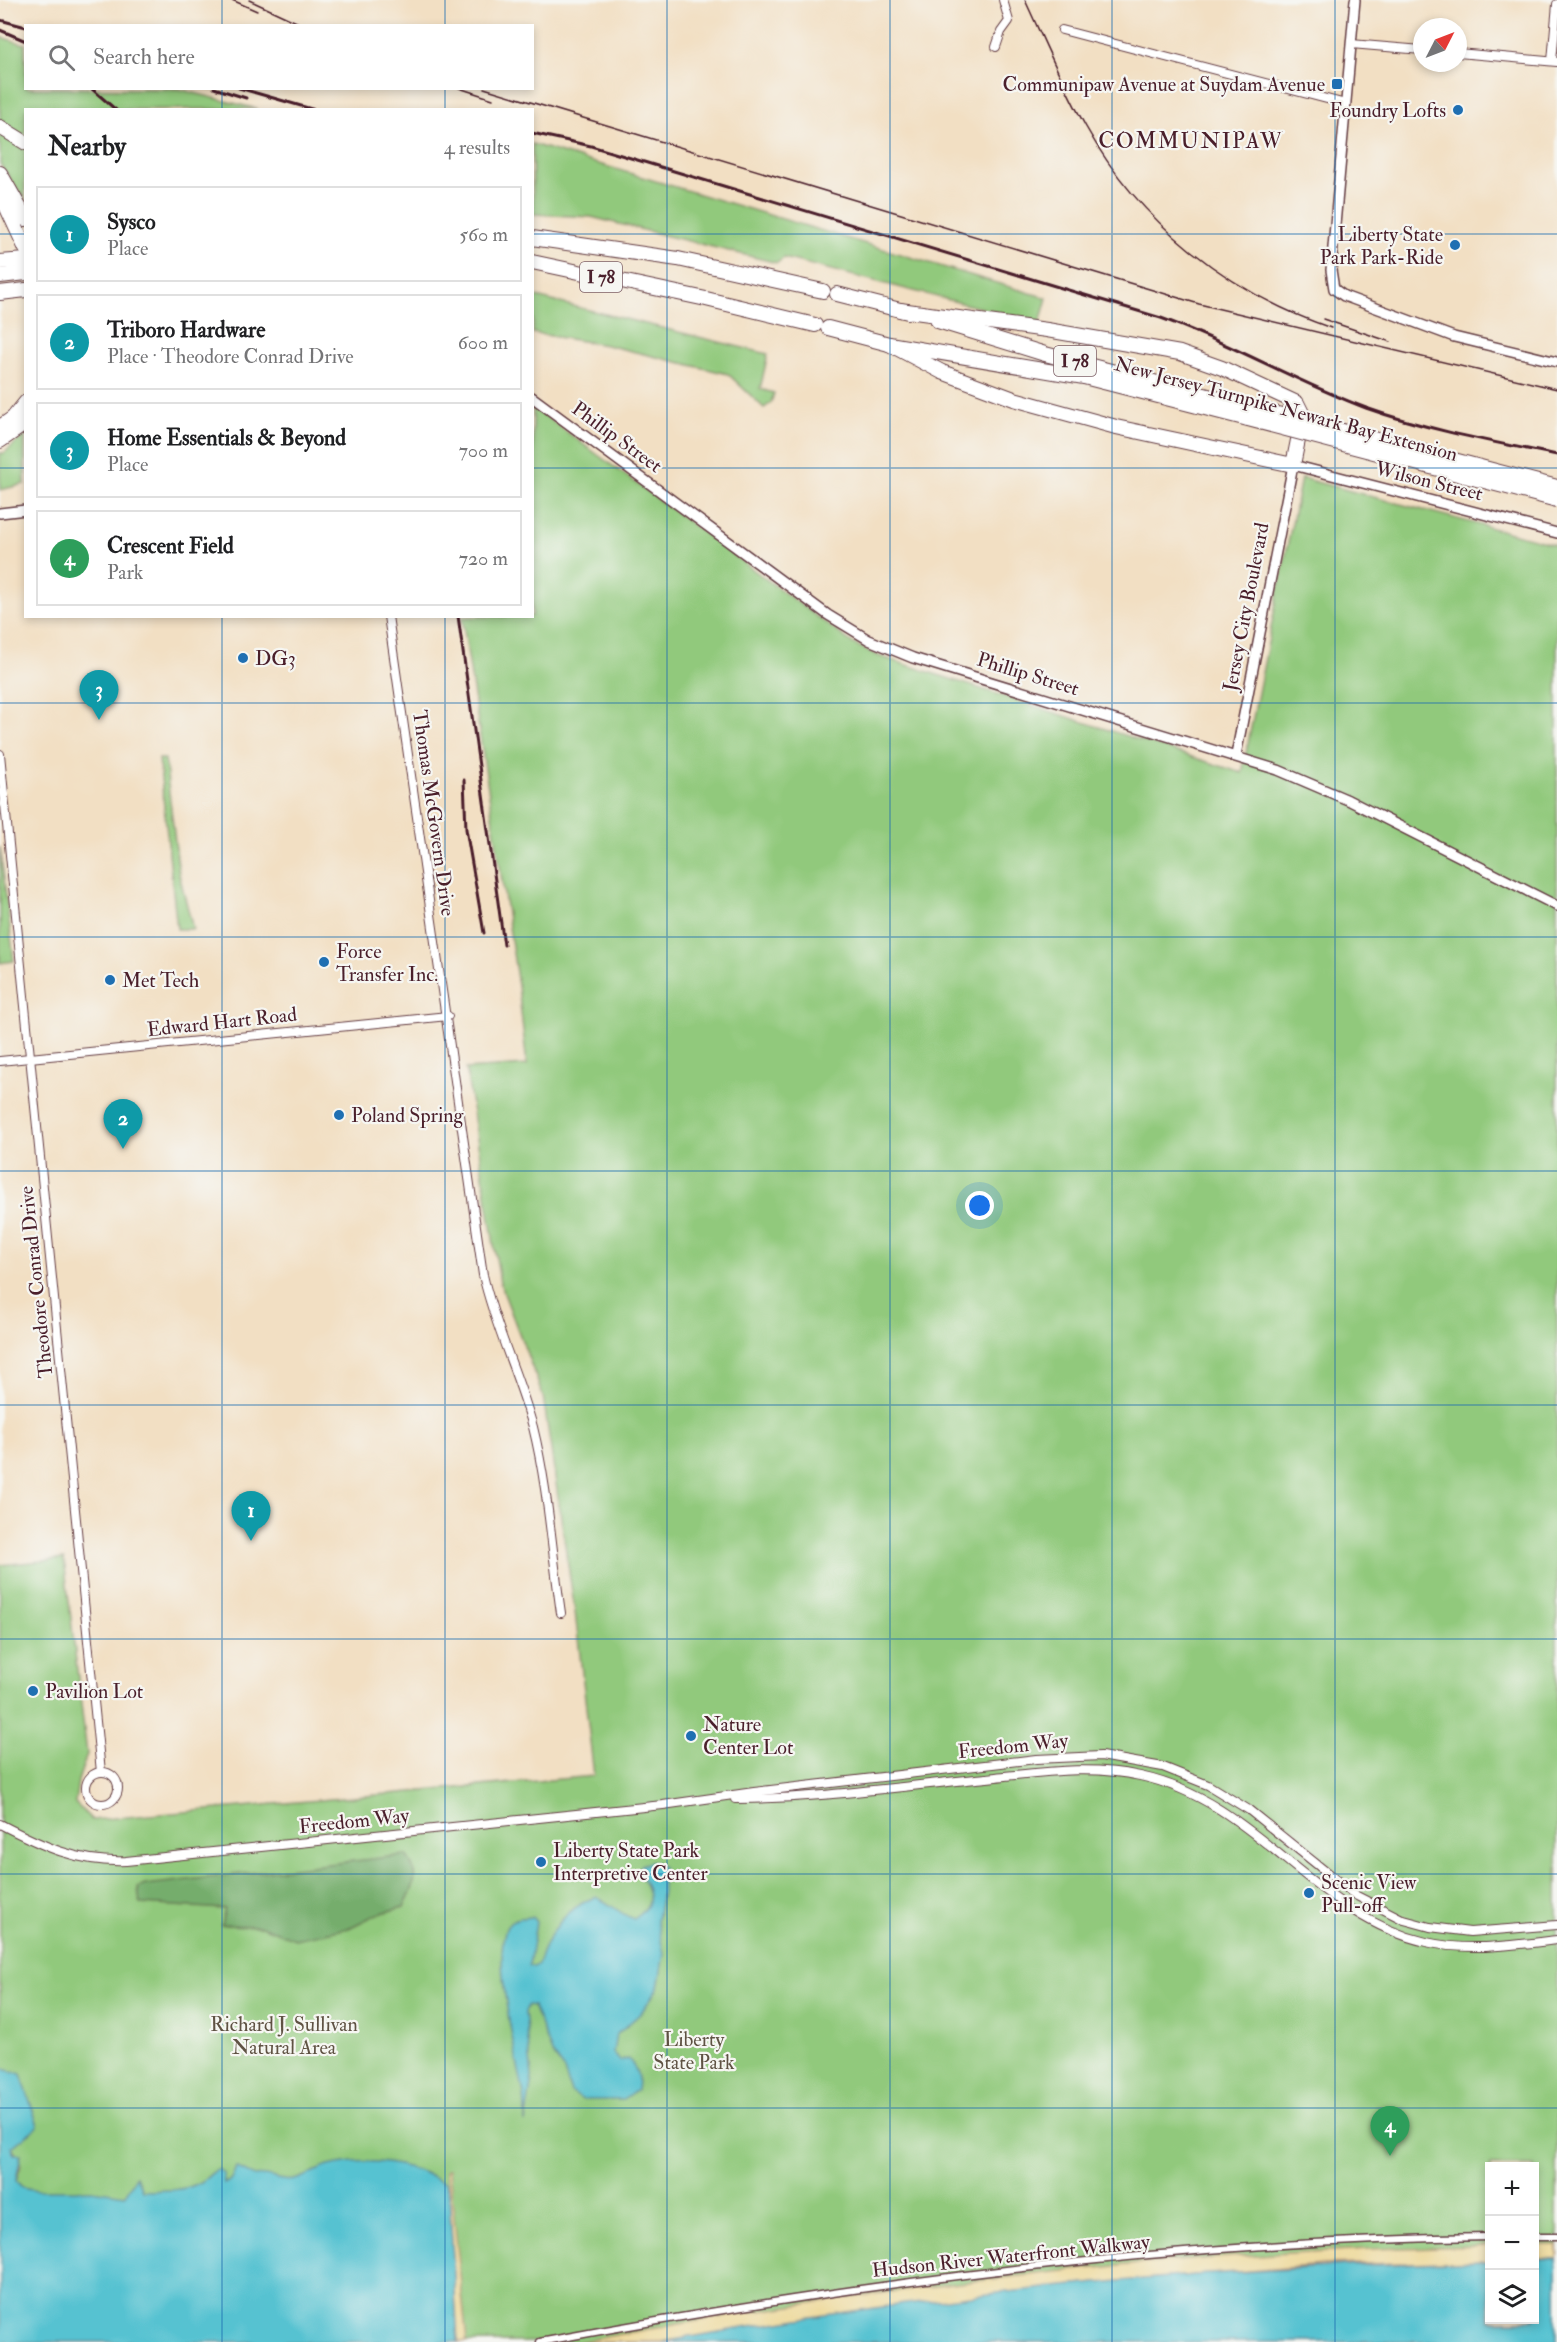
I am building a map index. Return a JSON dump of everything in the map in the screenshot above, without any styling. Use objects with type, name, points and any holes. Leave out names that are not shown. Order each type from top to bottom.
[{"type":"highway","points":[[0,127],[24,142]]},
{"type":"highway","points":[[0,173],[24,215]]},
{"type":"highway","points":[[0,193],[24,245]]},
{"type":"highway","name":"New Jersey Turnpike Newark Bay Extension","points":[[534,238],[678,259],[900,309],[1045,354],[1557,500]]},
{"type":"highway","points":[[1,271],[24,261]]},
{"type":"highway","name":"New Jersey Turnpike Newark Bay Extension","points":[[534,262],[706,299],[889,344],[1065,373],[1250,413],[1557,487]]},
{"type":"highway","points":[[1,271],[24,273]]},
{"type":"highway","points":[[4,292],[24,290]]},
{"type":"highway","points":[[889,344],[942,372],[1014,399],[1116,427],[1293,465],[1303,422],[1300,407],[1285,396],[1203,360],[1161,349],[900,309]]},
{"type":"highway","points":[[0,428],[13,418],[24,404]]},
{"type":"highway","points":[[0,441],[24,424]]},
{"type":"street","points":[[996,47],[1001,32],[1009,21],[1003,0]]},
{"type":"street","points":[[1354,0],[1331,270],[1334,289],[1344,296],[1445,334],[1557,362]]},
{"type":"street","points":[[1467,54],[1555,61],[1557,4]]},
{"type":"street","points":[[1062,30],[1346,104]]},
{"type":"street","points":[[1351,44],[1413,49]]},
{"type":"street","name":"Phillip Street","points":[[534,398],[828,615],[869,640],[924,662],[1236,755],[1326,790],[1557,906]]},
{"type":"street","name":"Wilson Street","points":[[1293,465],[1557,533]]},
{"type":"street","name":"Jersey City Boulevard","points":[[1236,755],[1293,465]]},
{"type":"street","points":[[0,513],[24,510]]},
{"type":"street","name":"Thomas McGovern Drive","points":[[388,618],[448,1016],[483,1275],[496,1325],[517,1376],[533,1430],[561,1613]]},
{"type":"street","name":"Theodore Conrad Drive","points":[[0,754],[101,1772]]},
{"type":"street","name":"Edward Hart Road","points":[[0,1061],[448,1016]]},
{"type":"street","name":"Freedom Way","points":[[0,1824],[63,1854],[93,1861],[114,1861],[718,1799],[754,1792],[1036,1759],[1069,1756],[1117,1757],[1163,1767],[1208,1785],[1249,1810],[1367,1902],[1416,1924],[1470,1932],[1557,1925]]},
{"type":"street","name":"Freedom Way","points":[[718,1799],[756,1799],[1068,1770],[1111,1771],[1155,1779],[1197,1795],[1231,1815],[1357,1914],[1415,1940],[1470,1947],[1557,1940]]},
{"type":"street","points":[[101,1772],[111,1775],[118,1789],[114,1799],[105,1804],[90,1800],[86,1790],[91,1776],[101,1772]]},
{"type":"street","points":[[1281,1854],[1290,1843]]},
{"type":"street","name":"Hudson River Waterfront Walkway","points":[[540,2342],[795,2299],[1046,2267],[1319,2243],[1485,2237]]},
{"type":"street","points":[[1539,2237],[1557,2237]]},
{"type":"green space","points":[[0,37],[24,44],[24,90],[183,90],[253,108],[24,108],[24,199],[0,164]]},
{"type":"green space","points":[[534,145],[1047,298],[1040,323],[784,258],[777,263],[591,217],[534,214]]},
{"type":"green space","points":[[534,296],[768,354],[760,389],[774,393],[771,403],[764,408],[728,374],[606,345],[534,333]]},
{"type":"green space","points":[[534,408],[854,644],[879,656],[1242,773],[1301,478],[1557,545],[1557,2260],[1539,2259],[1539,2162],[1485,2162],[1485,2261],[1324,2265],[872,2309],[663,2342],[458,2342],[457,2334],[131,2214],[22,2187],[16,2181],[21,2165],[12,2147],[30,2131],[0,2086],[0,1565],[64,1559],[87,1754],[78,1781],[75,1803],[92,1820],[594,1776],[575,1612],[543,1396],[500,1283],[466,1069],[527,1065],[518,986],[462,618],[534,618]]},
{"type":"green space","points":[[24,436],[24,484],[0,490],[0,453],[4,453]]},
{"type":"green space","points":[[159,759],[165,759],[179,874],[193,929],[177,929]]},
{"type":"green space","points":[[0,847],[14,961],[0,963]]},
{"type":"green space","points":[[406,1855],[413,1868],[414,1881],[404,1907],[377,1914],[349,1928],[295,1939],[261,1926],[221,1925],[225,1909],[140,1904],[138,1888],[145,1885]]},
{"type":"sand","points":[[449,2169],[467,2342],[458,2342],[457,2334],[446,2171]]},
{"type":"sand","points":[[1539,2245],[1557,2245],[1557,2260],[1539,2259]]},
{"type":"sand","points":[[1485,2246],[1485,2261],[1324,2265],[1075,2285],[872,2309],[663,2342],[578,2342],[804,2304],[1032,2274],[1146,2263],[1375,2249]]},
{"type":"water","points":[[650,1862],[658,1863],[663,1868],[663,1885],[657,1921],[664,1954],[658,1988],[641,2013],[616,2035],[613,2053],[620,2061],[628,2059],[634,2066],[638,2077],[637,2090],[623,2100],[583,2100],[571,2092],[563,2068],[552,2053],[533,2006],[528,2005],[525,2012],[532,2077],[525,2123],[524,2095],[506,2006],[503,1979],[504,1935],[510,1922],[517,1918],[532,1917],[536,1922],[529,1966],[534,1967],[538,1964],[552,1933],[566,1915],[584,1902],[595,1897],[634,1919],[642,1913],[647,1907],[649,1896],[638,1869],[641,1865]]},
{"type":"water","points":[[0,2068],[21,2074],[38,2126],[12,2147],[14,2154],[21,2154],[16,2181],[22,2187],[37,2190],[93,2190],[125,2195],[136,2176],[142,2191],[171,2190],[199,2183],[218,2169],[224,2174],[224,2184],[231,2180],[236,2167],[254,2176],[289,2181],[329,2166],[359,2162],[404,2166],[445,2183],[449,2193],[458,2342],[0,2342]]},
{"type":"water","points":[[1539,2259],[1557,2260],[1557,2342],[663,2342],[765,2324],[971,2296],[1178,2276],[1385,2264],[1485,2261],[1485,2324],[1539,2324]]},
{"type":"tram line","points":[[232,0],[257,11]]},
{"type":"tram line","points":[[249,0],[301,24]]},
{"type":"tram line","points":[[1025,0],[1086,127],[1132,194],[1190,250],[1223,274],[1257,295],[1331,328]]},
{"type":"tram line","points":[[465,90],[493,99]]},
{"type":"tram line","points":[[491,90],[1199,304],[1557,389]]},
{"type":"tram line","points":[[1323,319],[1391,342]]},
{"type":"railway","points":[[0,20],[24,26]]},
{"type":"railway","points":[[0,30],[24,40]]},
{"type":"railway","points":[[93,90],[114,108]]},
{"type":"railway","points":[[220,90],[246,98]]},
{"type":"railway","points":[[246,90],[308,108]]},
{"type":"railway","points":[[534,133],[591,146],[1161,318],[1213,339],[1340,398],[1389,416],[1461,435],[1557,455]]},
{"type":"railway","points":[[458,618],[504,945]]},
{"type":"railway","points":[[464,780],[466,829],[484,933]]},
{"type":"place","name":"Communipaw Avenue at Suydam Avenue","points":[[1337,84]]},
{"type":"place","name":"Foundry Lofts","points":[[1458,110]]},
{"type":"place","name":"Liberty State Park Park-Ride","points":[[1455,245]]},
{"type":"place","name":"DG3","points":[[243,658]]},
{"type":"place","name":"Home Essentials & Beyond","points":[[99,720]]},
{"type":"place","name":"Force Transfer Inc.","points":[[324,962]]},
{"type":"place","name":"Met Tech","points":[[110,980]]},
{"type":"place","name":"Poland Spring","points":[[339,1115]]},
{"type":"place","name":"Triboro Hardware","points":[[123,1149]]},
{"type":"place","name":"Sysco","points":[[251,1541]]},
{"type":"place","name":"Pavilion Lot","points":[[33,1691]]},
{"type":"place","name":"Nature Center Lot","points":[[691,1736]]},
{"type":"place","name":"Liberty State Park Interpretive Center","points":[[541,1862]]},
{"type":"place","name":"Scenic View Pull-off","points":[[1309,1893]]},
{"type":"place","name":"Crescent Field","points":[[1390,2156]]},
{"type":"district","name":"COMMUNIPAW","points":[[1191,141]]},
{"type":"park label","name":"Richard J. Sullivan Natural Area","points":[[284,2036]]},
{"type":"park label","name":"Liberty State Park","points":[[694,2050]]}]
